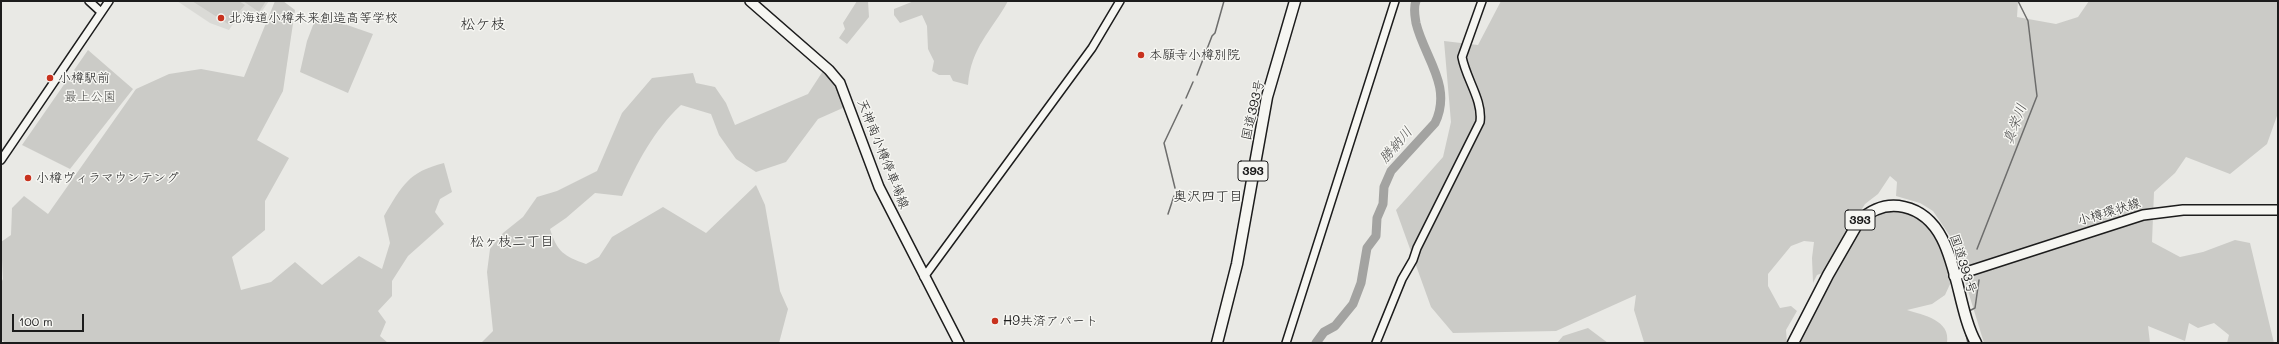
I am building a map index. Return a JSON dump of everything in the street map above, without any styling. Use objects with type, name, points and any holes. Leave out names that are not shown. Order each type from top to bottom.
[{"type":"highway","name":"国道393号","points":[[1217,343],[1237,264],[1268,96],[1295,1]]},
{"type":"highway","name":"国道393号","points":[[1793,343],[1853,230],[1866,215],[1881,207],[1897,205],[1920,213],[1930,221],[1942,236],[1976,343]]},
{"type":"main road","name":"天神南小樽停車場線","points":[[750,1],[828,70],[840,83],[880,187],[924,277],[959,343]]},
{"type":"main road","name":"小樽環状線","points":[[1954,276],[2143,215],[2183,210],[2278,210]]},
{"type":"street","points":[[89,1],[101,12]]},
{"type":"street","points":[[1,160],[109,1]]},
{"type":"street","points":[[924,277],[1092,48],[1120,1]]},
{"type":"street","points":[[1286,343],[1395,1]]},
{"type":"street","points":[[1376,343],[1402,279],[1413,260],[1417,248],[1480,122],[1480,107],[1462,57],[1482,1]]},
{"type":"shaded area","name":"北海道小樽未来創造高等学校","points":[[177,1],[269,1],[260,14],[249,11],[246,15],[235,21],[229,30],[210,23]]},
{"type":"green space","points":[[192,1],[239,1],[245,5],[228,24]]},
{"type":"green space","points":[[243,1],[266,1],[259,12]]},
{"type":"green space","points":[[275,1],[283,1],[295,10],[283,91],[257,140],[289,158],[265,201],[265,230],[232,257],[241,290],[271,282],[295,262],[322,285],[359,256],[382,269],[390,243],[384,216],[401,188],[407,182],[422,171],[444,163],[452,192],[440,199],[435,212],[444,224],[408,256],[392,281],[392,296],[378,311],[386,322],[380,336],[388,343],[5,343],[1,339],[1,283],[3,279],[1,242],[11,235],[12,208],[24,196],[48,214],[136,89],[169,74],[201,69],[244,77]]},
{"type":"green space","points":[[857,1],[868,1],[869,17],[847,44],[839,38],[845,29],[843,23]]},
{"type":"green space","points":[[914,1],[1008,1],[977,50],[973,60],[968,85],[953,81],[950,75],[939,75],[932,71],[934,61],[928,49],[927,26],[922,15],[900,23],[894,15],[894,9]]},
{"type":"green space","points":[[1501,1],[2018,1],[2017,17],[2056,24],[2078,17],[2089,1],[2278,1],[2278,113],[2267,144],[2230,174],[2186,157],[2175,173],[2154,192],[2152,242],[2180,257],[2203,252],[2235,240],[2250,243],[2274,343],[2227,343],[2229,335],[2214,323],[2198,328],[2189,323],[2185,341],[2148,326],[2150,343],[1984,343],[1952,239],[1933,211],[1920,203],[1896,196],[1897,182],[1890,176],[1878,194],[1865,204],[1832,256],[1825,272],[1817,275],[1813,283],[1812,258],[1814,242],[1804,241],[1791,246],[1768,274],[1768,286],[1780,308],[1791,306],[1797,311],[1786,330],[1787,343],[1643,343],[1644,342],[1634,310],[1636,295],[1556,331],[1453,333],[1431,307],[1396,210],[1443,157],[1451,122],[1444,41],[1478,45]]},
{"type":"green space","points":[[324,17],[373,34],[348,93],[300,72],[307,41],[315,20]]},
{"type":"green space","name":"最上公園","points":[[88,50],[133,89],[70,169],[22,145]]},
{"type":"green space","points":[[823,71],[836,83],[845,107],[818,119],[786,162],[756,172],[736,159],[719,135],[711,114],[681,105],[654,136],[622,196],[595,193],[566,218],[550,229],[555,243],[562,252],[586,264],[599,257],[612,237],[663,207],[706,233],[756,185],[765,205],[780,291],[788,309],[779,343],[481,343],[493,331],[487,272],[490,249],[503,233],[523,217],[537,197],[557,191],[597,171],[622,113],[652,78],[693,73],[696,83],[715,87],[726,103],[735,125],[808,94]]},
{"type":"green space","points":[[1893,211],[1913,214],[1929,223],[1938,236],[1951,282],[1945,295],[1932,304],[1907,310],[1928,317],[1940,324],[1945,329],[1947,343],[1799,343],[1861,227],[1880,213]]},
{"type":"green space","points":[[1588,328],[1608,343],[1557,343],[1563,336]]},
{"type":"waterway","points":[[1197,75],[1212,36],[1215,33],[1224,1]]},
{"type":"waterway","name":"勝納川","points":[[1316,343],[1324,332],[1335,326],[1353,304],[1361,283],[1367,248],[1376,236],[1377,218],[1383,204],[1384,187],[1391,171],[1435,123],[1440,109],[1441,97],[1439,84],[1416,23],[1414,9],[1416,1]]},
{"type":"waterway","name":"真栄川","points":[[1977,249],[2037,96],[2028,21],[2018,1]]},
{"type":"waterway","points":[[1186,98],[1193,82]]},
{"type":"waterway","points":[[1175,188],[1164,143],[1182,105]]},
{"type":"waterway","points":[[1168,214],[1174,196]]},
{"type":"waterway","name":"真栄川","points":[[1969,311],[1975,308],[1979,280]]},
{"type":"waterway","name":"真栄川","points":[[1961,314],[1968,343]]},
{"type":"place","name":"北海道小樽未来創造高等学校","points":[[221,18]]},
{"type":"place","name":"本願寺小樽別院","points":[[1141,55]]},
{"type":"place","name":"小樽駅前","points":[[50,78]]},
{"type":"place","name":"小樽ヴィラマウンテング","points":[[28,178]]},
{"type":"place","name":"H9共済アパート","points":[[995,321]]},
{"type":"district","name":"松ケ枝","points":[[483,24]]},
{"type":"district","name":"奥沢四丁目","points":[[1208,197]]},
{"type":"district","name":"松ヶ枝二丁目","points":[[512,242]]}]
